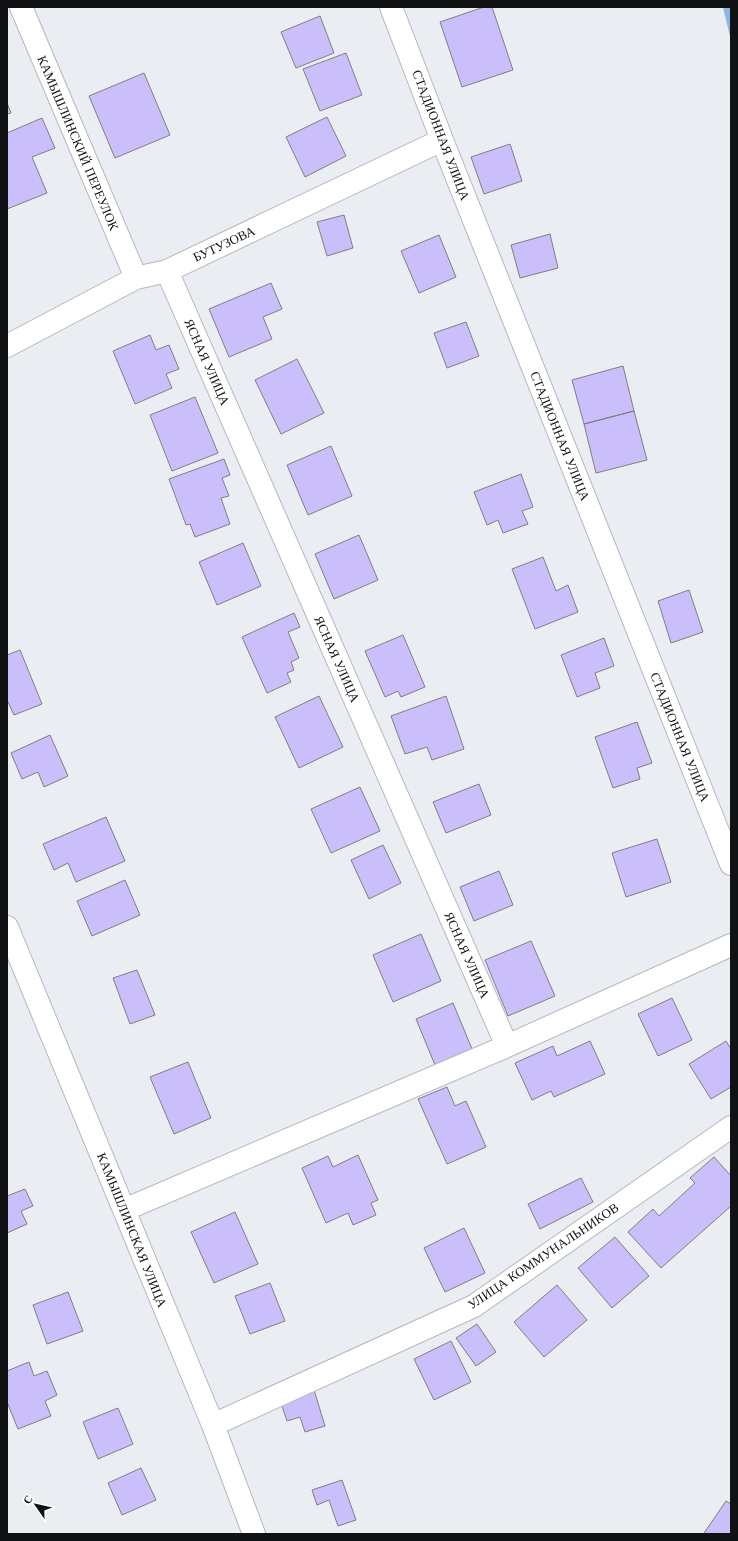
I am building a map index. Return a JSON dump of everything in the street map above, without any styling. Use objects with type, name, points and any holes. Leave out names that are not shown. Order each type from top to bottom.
[{"type":"street","name":"КАМЫШЛИНСКИЙ ПЕРЕУЛОК","points":[[21,7],[136,278]]},
{"type":"street","name":"СТАДИОННАЯ УЛИЦА","points":[[391,7],[442,140],[731,864]]},
{"type":"street","name":"БУТУЗОВА","points":[[7,346],[136,278],[167,271],[442,140]]},
{"type":"street","name":"ЯСНАЯ УЛИЦА","points":[[167,271],[507,1046]]},
{"type":"street","name":"КАМЫШЛИНСКАЯ УЛИЦА","points":[[7,927],[213,1425],[254,1534]]},
{"type":"street","points":[[124,1210],[507,1046],[731,945]]},
{"type":"street","name":"УЛИЦА КОММУНАЛЬНИКОВ","points":[[213,1425],[474,1306],[731,1127]]},
{"type":"water","points":[[723,7],[731,7],[731,41]]},
{"type":"building","points":[[484,7],[492,7],[513,70],[462,87],[440,22]]},
{"type":"building","points":[[320,16],[334,53],[296,68],[281,32]]},
{"type":"building","points":[[346,53],[362,95],[320,111],[303,69]]},
{"type":"building","points":[[144,73],[170,135],[115,158],[89,96]]},
{"type":"building","points":[[7,103],[11,113],[7,114]]},
{"type":"building","points":[[327,117],[346,156],[305,177],[286,137]]},
{"type":"building","points":[[42,118],[55,148],[32,157],[47,193],[7,209],[7,133]]},
{"type":"building","points":[[510,144],[522,181],[484,194],[471,157]]},
{"type":"building","points":[[344,215],[353,248],[327,256],[317,222]]},
{"type":"building","points":[[550,234],[558,268],[520,278],[511,245]]},
{"type":"building","points":[[439,235],[456,277],[419,293],[401,251]]},
{"type":"building","points":[[271,283],[282,309],[263,317],[272,339],[229,357],[209,309]]},
{"type":"building","points":[[466,322],[479,356],[447,368],[434,333]]},
{"type":"building","points":[[150,335],[156,350],[169,345],[179,369],[166,374],[172,388],[135,404],[113,351]]},
{"type":"building","points":[[297,359],[324,413],[281,434],[255,380]]},
{"type":"building","points":[[623,366],[634,411],[584,424],[572,380]]},
{"type":"building","points":[[195,397],[218,453],[172,471],[150,415]]},
{"type":"building","points":[[634,411],[647,460],[596,473],[584,424]]},
{"type":"building","points":[[331,446],[352,496],[308,515],[287,465]]},
{"type":"building","points":[[224,459],[230,475],[222,478],[229,496],[221,498],[230,524],[195,537],[190,524],[186,525],[169,479]]},
{"type":"building","points":[[521,474],[533,507],[522,511],[528,524],[503,533],[498,520],[487,525],[474,492]]},
{"type":"building","points":[[359,535],[378,580],[334,599],[315,554]]},
{"type":"building","points":[[243,543],[261,586],[217,605],[199,562]]},
{"type":"building","points":[[543,557],[556,591],[568,585],[578,612],[535,629],[512,569]]},
{"type":"building","points":[[689,590],[703,632],[671,643],[658,601]]},
{"type":"building","points":[[294,613],[300,627],[288,632],[299,658],[291,662],[294,670],[287,673],[291,682],[267,693],[242,637]]},
{"type":"building","points":[[403,635],[425,687],[401,697],[398,691],[385,697],[365,651]]},
{"type":"building","points":[[604,638],[614,666],[595,673],[600,688],[577,697],[561,655]]},
{"type":"building","points":[[20,650],[42,704],[14,715],[7,700],[7,655]]},
{"type":"building","points":[[319,696],[343,747],[299,768],[275,717]]},
{"type":"building","points":[[446,696],[464,749],[432,760],[427,747],[405,754],[391,716]]},
{"type":"building","points":[[637,722],[652,763],[637,768],[640,779],[613,788],[595,737]]},
{"type":"building","points":[[50,735],[68,776],[44,787],[38,772],[22,779],[11,753]]},
{"type":"building","points":[[479,784],[491,815],[446,833],[433,802]]},
{"type":"building","points":[[360,787],[380,831],[331,853],[311,809]]},
{"type":"building","points":[[106,817],[125,861],[76,882],[68,863],[54,870],[43,844]]},
{"type":"building","points":[[657,839],[671,882],[626,897],[612,853]]},
{"type":"building","points":[[383,845],[401,883],[369,899],[351,860]]},
{"type":"building","points":[[499,871],[513,905],[474,921],[460,887]]},
{"type":"building","points":[[125,880],[140,915],[92,936],[77,901]]},
{"type":"building","points":[[421,934],[441,981],[393,1002],[373,955]]},
{"type":"building","points":[[531,941],[555,996],[508,1016],[485,960]]},
{"type":"building","points":[[137,970],[155,1015],[130,1024],[113,978]]},
{"type":"building","points":[[672,998],[692,1040],[658,1056],[638,1014]]},
{"type":"building","points":[[453,1003],[472,1049],[435,1065],[416,1019]]},
{"type":"building","points":[[590,1041],[605,1074],[554,1097],[551,1091],[532,1100],[515,1063],[553,1046],[557,1056]]},
{"type":"building","points":[[726,1041],[731,1049],[731,1087],[711,1099],[689,1064]]},
{"type":"building","points":[[188,1062],[211,1118],[174,1134],[150,1077]]},
{"type":"building","points":[[447,1087],[455,1106],[466,1101],[486,1147],[447,1164],[418,1099]]},
{"type":"building","points":[[358,1155],[378,1200],[371,1203],[376,1215],[353,1225],[348,1213],[326,1223],[302,1168],[328,1156],[333,1167]]},
{"type":"building","points":[[714,1157],[731,1176],[731,1206],[661,1268],[628,1232],[653,1209],[659,1216],[695,1183],[690,1178]]},
{"type":"building","points":[[581,1178],[593,1202],[540,1229],[528,1204]]},
{"type":"building","points":[[25,1189],[33,1206],[21,1211],[27,1224],[7,1233],[7,1196]]},
{"type":"building","points":[[235,1212],[258,1264],[214,1283],[191,1232]]},
{"type":"building","points":[[464,1228],[485,1273],[445,1292],[424,1248]]},
{"type":"building","points":[[615,1237],[649,1276],[612,1308],[578,1268]]},
{"type":"building","points":[[270,1283],[285,1321],[250,1334],[235,1296]]},
{"type":"building","points":[[557,1285],[587,1320],[544,1357],[514,1322]]},
{"type":"building","points":[[68,1292],[83,1331],[47,1344],[33,1305]]},
{"type":"building","points":[[477,1324],[496,1352],[476,1366],[456,1338]]},
{"type":"building","points":[[451,1341],[471,1382],[434,1400],[414,1359]]},
{"type":"building","points":[[29,1362],[34,1376],[47,1371],[57,1395],[45,1401],[51,1416],[18,1429],[7,1402],[7,1371]]},
{"type":"building","points":[[314,1390],[325,1426],[305,1432],[300,1417],[287,1421],[280,1400]]},
{"type":"building","points":[[118,1408],[133,1444],[98,1459],[83,1422]]},
{"type":"building","points":[[141,1468],[156,1500],[122,1515],[108,1483]]},
{"type":"building","points":[[342,1480],[356,1520],[338,1526],[329,1500],[317,1505],[312,1490]]},
{"type":"building","points":[[726,1501],[731,1504],[731,1534],[704,1533]]}]
